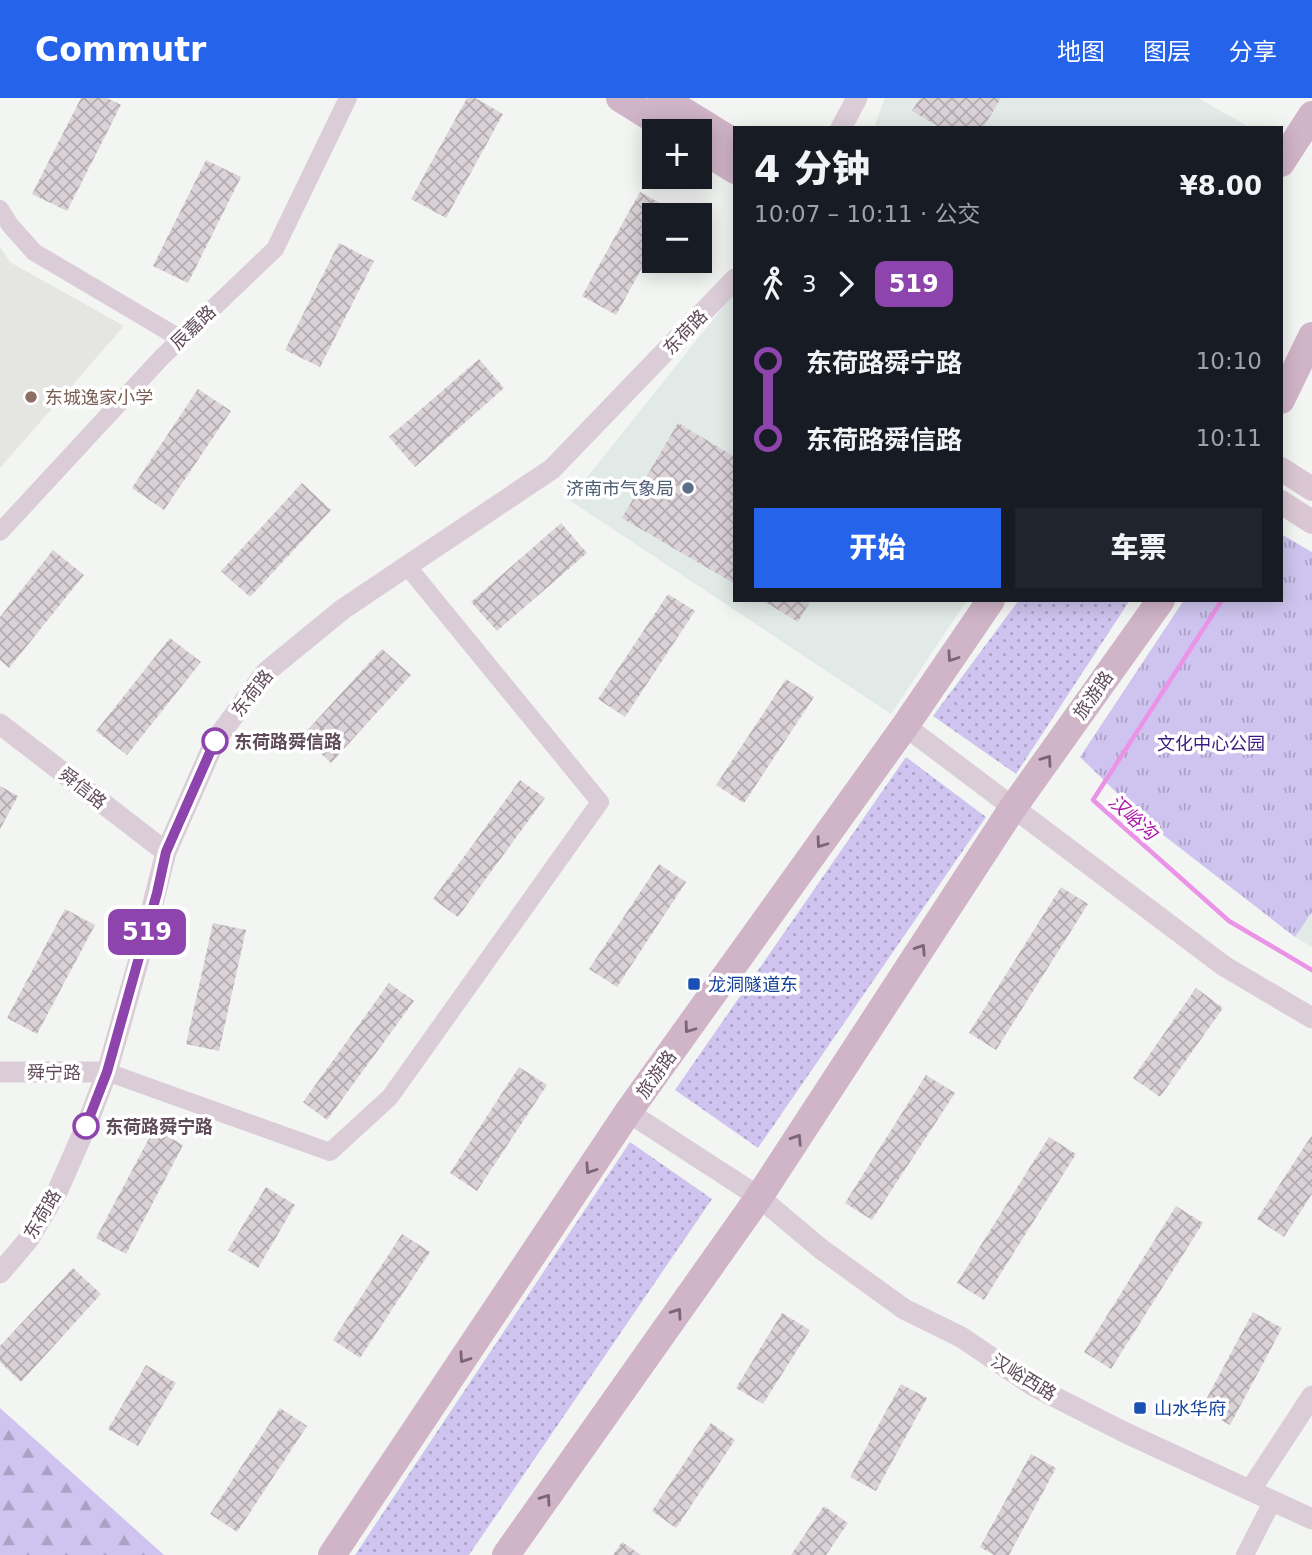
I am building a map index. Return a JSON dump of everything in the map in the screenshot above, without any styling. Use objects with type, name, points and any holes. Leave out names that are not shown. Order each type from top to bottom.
[{"type":"main road","points":[[620,98],[654,119]]},
{"type":"main road","points":[[662,98],[733,142]]},
{"type":"main road","points":[[1283,160],[1312,114]]},
{"type":"main road","points":[[712,156],[733,169]]},
{"type":"main road","points":[[1283,396],[1312,336]]},
{"type":"main road","points":[[1283,470],[1312,489]]},
{"type":"main road","points":[[1283,503],[1312,522]]},
{"type":"main road","name":"旅游路","points":[[332,1555],[628,1112],[905,726],[989,602]]},
{"type":"main road","name":"旅游路","points":[[506,1555],[760,1196],[1012,809],[1160,602]]},
{"type":"street","name":"辰嘉路","points":[[0,532],[181,339],[275,249],[348,98]]},
{"type":"street","points":[[842,126],[858,98]]},
{"type":"street","points":[[0,209],[10,225],[34,251],[181,339]]},
{"type":"street","name":"东荷路","points":[[0,1273],[28,1240],[58,1190],[107,1072],[166,852],[215,741],[266,672],[344,609],[552,469],[733,281]]},
{"type":"street","points":[[107,1072],[330,1152],[390,1097],[600,802],[407,566]]},
{"type":"street","name":"舜信路","points":[[0,724],[166,852]]},
{"type":"street","points":[[905,726],[1224,966],[1312,1018]]},
{"type":"street","name":"舜宁路","points":[[0,1072],[107,1072]]},
{"type":"street","name":"汉峪西路","points":[[628,1112],[760,1196],[821,1248],[904,1309],[961,1337],[1035,1387],[1126,1433],[1312,1519]]},
{"type":"street","points":[[1251,1489],[1312,1396]]},
{"type":"street","points":[[1245,1555],[1273,1500]]},
{"type":"shaded area","points":[[885,98],[1198,98],[1247,126],[875,126]]},
{"type":"shaded area","name":"东城逸家小学","points":[[0,247],[10,262],[124,326],[0,468]]},
{"type":"shaded area","points":[[733,295],[733,602],[966,602],[891,714],[569,500]]},
{"type":"shaded area","points":[[1312,912],[1312,947],[1295,937]]},
{"type":"green space","name":"文化中心公园","points":[[1283,535],[1312,552],[1312,912],[1295,937],[1149,824],[1080,757],[1183,602],[1283,602]]},
{"type":"green space","points":[[1018,602],[1129,602],[1016,774],[933,716]]},
{"type":"green space","points":[[906,757],[986,817],[758,1148],[675,1090]]},
{"type":"green space","points":[[630,1142],[712,1199],[469,1555],[355,1555]]},
{"type":"green space","points":[[0,1408],[164,1555],[0,1555]]},
{"type":"building","points":[[81,98],[107,98],[121,105],[67,211],[32,194]]},
{"type":"building","points":[[467,98],[475,98],[503,114],[446,218],[411,199]]},
{"type":"building","points":[[920,98],[1001,98],[984,126],[938,126],[912,111]]},
{"type":"building","points":[[206,160],[241,177],[188,283],[153,266]]},
{"type":"building","points":[[640,192],[660,203],[642,203],[642,268],[616,315],[582,296]]},
{"type":"building","points":[[339,243],[374,261],[320,367],[285,350]]},
{"type":"building","points":[[479,359],[504,388],[415,467],[389,437]]},
{"type":"building","points":[[198,389],[231,411],[164,510],[132,488]]},
{"type":"building","name":"济南市气象局","points":[[678,423],[733,456],[733,583],[622,518]]},
{"type":"building","points":[[302,483],[331,510],[250,597],[221,571]]},
{"type":"building","points":[[561,523],[587,553],[497,631],[471,602]]},
{"type":"building","points":[[53,550],[84,575],[9,668],[0,660],[0,617]]},
{"type":"building","points":[[668,594],[695,611],[625,717],[598,699]]},
{"type":"building","points":[[765,602],[810,602],[798,622]]},
{"type":"building","points":[[170,638],[201,662],[127,755],[96,731]]},
{"type":"building","points":[[382,649],[411,675],[331,763],[302,736]]},
{"type":"building","points":[[786,679],[814,697],[744,803],[716,785]]},
{"type":"building","points":[[520,780],[545,798],[458,917],[433,899]]},
{"type":"building","points":[[0,786],[18,796],[0,829]]},
{"type":"building","points":[[659,864],[686,882],[617,987],[589,969]]},
{"type":"building","points":[[1061,887],[1088,904],[996,1050],[969,1033]]},
{"type":"building","points":[[65,909],[95,925],[37,1034],[7,1018]]},
{"type":"building","points":[[213,923],[246,930],[219,1051],[186,1044]]},
{"type":"building","points":[[389,983],[414,1001],[327,1120],[303,1102]]},
{"type":"building","points":[[1196,988],[1223,1008],[1160,1097],[1133,1078]]},
{"type":"building","points":[[519,1067],[547,1085],[477,1191],[450,1173]]},
{"type":"building","points":[[926,1075],[955,1093],[872,1220],[845,1203]]},
{"type":"building","points":[[154,1129],[183,1145],[126,1254],[96,1238]]},
{"type":"building","points":[[1312,1135],[1312,1194],[1284,1237],[1257,1219]]},
{"type":"building","points":[[1049,1137],[1076,1154],[984,1300],[957,1283]]},
{"type":"building","points":[[266,1187],[295,1205],[258,1268],[228,1250]]},
{"type":"building","points":[[1176,1206],[1203,1223],[1111,1369],[1084,1352]]},
{"type":"building","points":[[402,1234],[430,1252],[360,1358],[333,1340]]},
{"type":"building","points":[[73,1268],[101,1294],[21,1382],[0,1362],[0,1346]]},
{"type":"building","points":[[1253,1312],[1282,1328],[1230,1425],[1201,1409]]},
{"type":"building","points":[[782,1313],[810,1330],[763,1404],[736,1388]]},
{"type":"building","points":[[146,1365],[176,1383],[138,1446],[108,1429]]},
{"type":"building","points":[[901,1384],[927,1398],[876,1491],[850,1477]]},
{"type":"building","points":[[280,1408],[307,1426],[237,1532],[210,1514]]},
{"type":"building","points":[[711,1423],[735,1440],[676,1528],[652,1511]]},
{"type":"building","points":[[1031,1454],[1056,1468],[1009,1555],[994,1555],[980,1547]]},
{"type":"building","points":[[824,1506],[848,1523],[826,1555],[791,1555]]},
{"type":"building","points":[[622,1542],[641,1555],[613,1555]]},
{"type":"waterway","name":"汉峪沟","points":[[1221,602],[1093,800],[1229,921],[1312,970]]},
{"type":"bus line","name":"519","points":[[86,1126],[107,1072],[166,852],[215,741]]},
{"type":"place","name":"东城逸家小学","points":[[31,397]]},
{"type":"place","name":"济南市气象局","points":[[688,488]]},
{"type":"place","name":"东荷路舜信路","points":[[215,741]]},
{"type":"place","name":"龙洞隧道东","points":[[694,984]]},
{"type":"place","name":"东荷路舜宁路","points":[[86,1126]]},
{"type":"place","name":"山水华府","points":[[1140,1408]]}]
